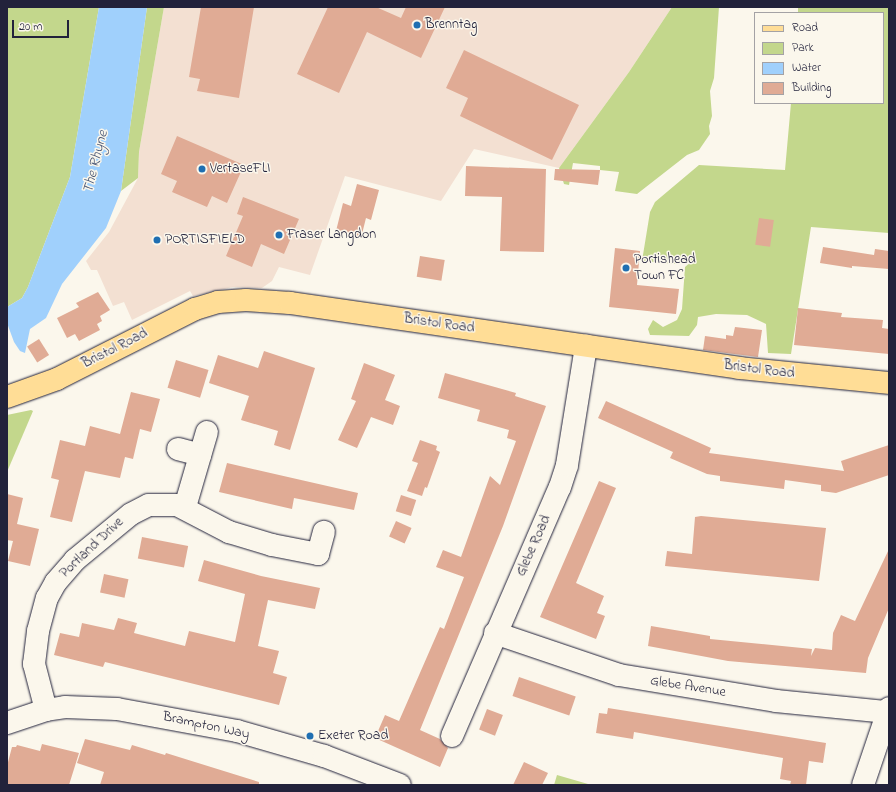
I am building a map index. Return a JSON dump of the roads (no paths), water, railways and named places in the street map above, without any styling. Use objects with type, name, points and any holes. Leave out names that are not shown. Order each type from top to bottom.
[{"type":"main road","name":"Bristol Road","points":[[7,397],[57,379],[195,309],[232,300],[290,303],[739,368],[889,383]]},
{"type":"street","name":"Glebe Road","points":[[452,736],[560,487],[566,464],[586,346]]},
{"type":"street","points":[[186,507],[207,432]]},
{"type":"street","points":[[178,449],[200,455]]},
{"type":"street","name":"Portland Drive","points":[[46,710],[36,679],[35,659],[43,614],[56,582],[75,560],[131,514],[158,503],[186,507],[229,532],[318,554],[324,532]]},
{"type":"street","name":"Glebe Avenue","points":[[496,633],[619,676],[776,701],[888,710]]},
{"type":"street","name":"Brampton Way","points":[[7,723],[46,710],[73,706],[102,707],[218,727],[318,754],[400,785]]},
{"type":"street","points":[[862,785],[888,710]]},
{"type":"water","name":"The Rhyne","points":[[99,7],[147,7],[121,191],[106,228],[62,284],[46,318],[30,329],[25,353],[20,351],[14,342],[7,323],[7,307],[22,298],[28,287],[70,177]]},
{"type":"place","name":"Brenntag","points":[[417,25]]},
{"type":"place","name":"VertaseFLI","points":[[202,169]]},
{"type":"place","name":"Fraser Langdon","points":[[279,235]]},
{"type":"place","name":"PORTISFIELD","points":[[157,240]]},
{"type":"place","name":"Portishead Town FC","points":[[626,268]]},
{"type":"place","name":"Exeter Road","points":[[310,736]]}]
